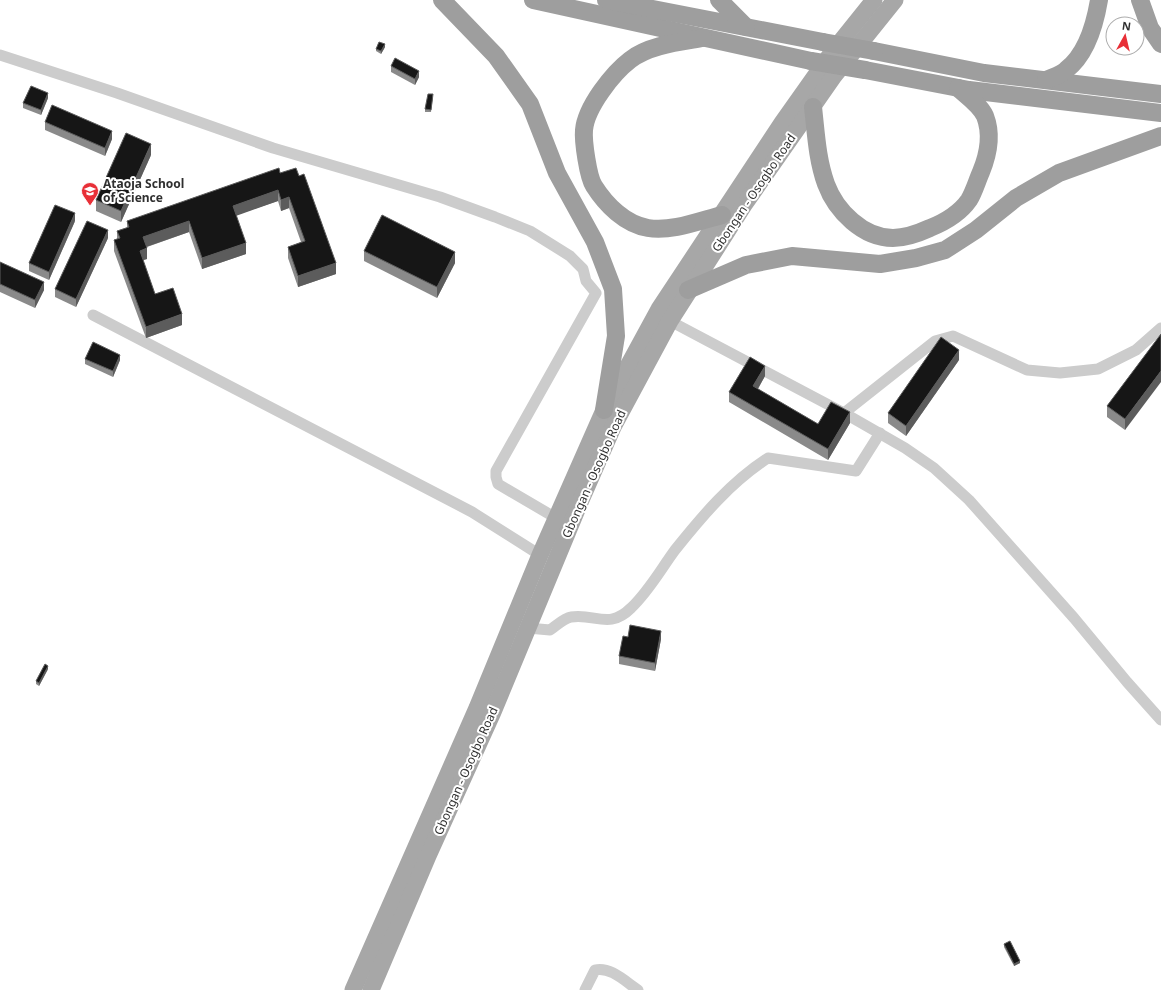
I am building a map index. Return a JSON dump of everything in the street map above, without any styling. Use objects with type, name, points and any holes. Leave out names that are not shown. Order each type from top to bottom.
[{"type":"highway","points":[[442,0],[496,56],[530,104],[557,172],[595,242],[613,289],[616,336],[604,410]]},
{"type":"highway","points":[[533,0],[811,61],[958,88],[1161,113]]},
{"type":"highway","points":[[606,0],[984,73],[1161,94]]},
{"type":"highway","points":[[719,0],[746,27]]},
{"type":"highway","points":[[1046,80],[1066,70],[1078,57],[1095,23],[1099,0]]},
{"type":"highway","points":[[1140,0],[1150,28],[1161,44]]},
{"type":"highway","points":[[703,38],[646,52],[631,59],[596,98],[584,129],[587,159],[593,185],[608,205],[629,222],[647,228],[667,230],[722,215]]},
{"type":"highway","points":[[814,107],[817,153],[826,185],[836,203],[844,214],[857,225],[880,237],[893,238],[915,234],[936,226],[953,216],[969,199],[986,160],[990,136],[984,115],[958,88]]},
{"type":"highway","points":[[688,290],[746,265],[792,256],[880,264],[916,258],[945,250],[976,230],[1016,198],[1059,173],[1161,136]]},
{"type":"main road","name":"Gbongan - Osogbo Road","points":[[353,990],[477,708],[540,555],[604,410],[659,309],[782,123],[834,51],[874,0]]},
{"type":"main road","name":"Gbongan - Osogbo Road","points":[[371,990],[528,628],[580,500],[613,427],[670,320],[744,205],[849,56],[895,0]]},
{"type":"street","points":[[0,56],[117,93],[273,148],[440,197],[530,231],[570,256],[583,269],[586,281],[596,293],[496,471],[498,484],[556,518]]},
{"type":"street","points":[[93,315],[472,512],[540,555]]},
{"type":"street","points":[[670,320],[880,433],[934,468],[969,500],[1074,618],[1127,682],[1161,720]]},
{"type":"street","points":[[844,413],[935,341],[953,336],[1027,370],[1060,373],[1098,369],[1136,350],[1161,328]]},
{"type":"street","points":[[528,628],[550,630],[569,617],[586,617],[604,621],[612,620],[630,609],[706,514],[727,490],[752,468],[768,458],[856,471],[880,433]]},
{"type":"street","points":[[585,990],[595,970],[601,968],[608,970],[638,990]]},
{"type":"building","points":[[379,42],[385,44],[381,51],[376,49]]},
{"type":"building","points":[[395,58],[419,71],[415,79],[391,66]]},
{"type":"building","points":[[31,86],[48,93],[41,110],[23,103]]},
{"type":"building","points":[[428,94],[433,94],[431,110],[425,109]]},
{"type":"building","points":[[52,105],[112,131],[105,148],[45,122]]},
{"type":"building","points":[[126,133],[151,144],[121,211],[96,200]]},
{"type":"building","points":[[279,168],[280,173],[296,168],[299,176],[304,174],[336,263],[298,276],[288,247],[305,241],[289,197],[281,200],[278,190],[233,206],[246,243],[202,258],[189,221],[143,237],[147,248],[140,251],[155,294],[173,288],[182,314],[146,327],[114,240],[120,238],[117,231],[129,227],[127,221]]},
{"type":"building","points":[[55,205],[75,213],[49,272],[29,263]]},
{"type":"building","points":[[382,215],[455,252],[437,287],[364,251]]},
{"type":"building","points":[[87,221],[108,230],[76,299],[55,289]]},
{"type":"building","points":[[0,262],[44,282],[35,300],[0,284]]},
{"type":"building","points":[[1161,334],[1161,371],[1125,419],[1107,406]]},
{"type":"building","points":[[941,337],[959,350],[906,426],[888,413]]},
{"type":"building","points":[[93,342],[120,355],[113,371],[85,359]]},
{"type":"building","points":[[750,357],[765,366],[753,386],[818,424],[831,402],[850,412],[828,449],[729,392]]},
{"type":"building","points":[[630,625],[661,631],[655,663],[619,656],[623,636],[628,637]]},
{"type":"building","points":[[45,664],[48,666],[39,683],[36,681]]},
{"type":"building","points":[[1010,941],[1020,961],[1014,964],[1004,944]]},
{"type":"place","name":"Ataoja School of Science","points":[[90,206]]}]
